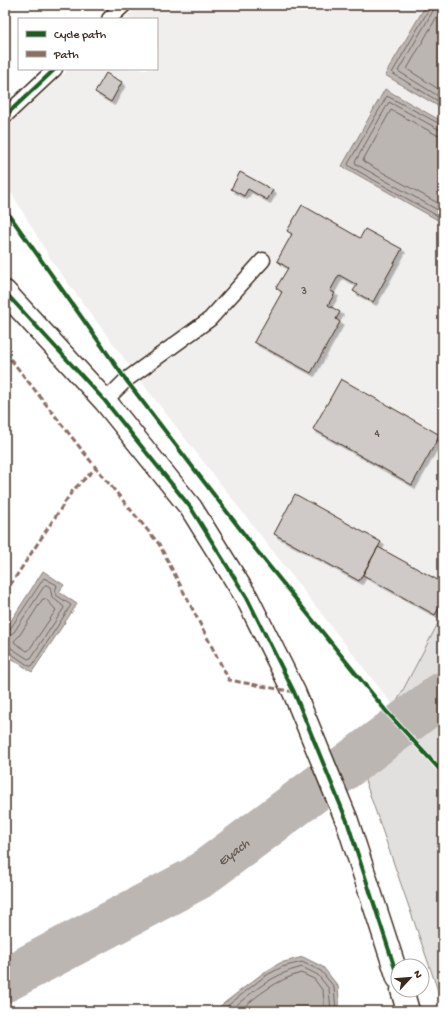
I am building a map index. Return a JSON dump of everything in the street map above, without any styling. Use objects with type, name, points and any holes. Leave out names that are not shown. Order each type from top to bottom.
[{"type":"street","points":[[5,292],[105,401],[191,508],[247,598],[294,692],[319,751],[347,821],[392,958]]},
{"type":"street","points":[[404,998],[408,1011]]},
{"type":"lane","points":[[110,18],[124,5]]},
{"type":"lane","points":[[5,116],[54,70]]},
{"type":"lane","points":[[105,401],[126,380],[210,319],[263,260]]},
{"type":"shaded area","points":[[139,5],[443,5],[443,614],[394,707],[146,388],[53,263],[5,182],[5,128],[68,70],[158,70],[158,18],[125,18]]},
{"type":"shaded area","points":[[443,614],[443,1005],[430,968],[430,958],[427,958],[353,746],[394,707]]},
{"type":"water","points":[[426,5],[443,5],[443,109],[385,75]]},
{"type":"water","points":[[385,89],[443,122],[443,223],[342,166]]},
{"type":"water","points":[[43,571],[64,585],[59,592],[77,604],[32,672],[5,654],[5,630]]},
{"type":"water","points":[[303,957],[323,967],[338,986],[340,1011],[214,1011],[263,973],[280,963]]},
{"type":"building","points":[[106,73],[122,82],[111,102],[95,92]]},
{"type":"building","points":[[240,172],[273,190],[267,200],[248,189],[244,196],[231,189]]},
{"type":"building","points":[[302,205],[360,238],[365,229],[402,249],[373,302],[353,291],[357,285],[339,275],[330,291],[335,293],[328,305],[340,312],[336,319],[340,322],[311,373],[254,342],[282,292],[276,288],[288,268],[277,261],[292,234],[287,231]]},
{"type":"building","points":[[341,379],[440,435],[412,485],[313,429]]},
{"type":"building","points":[[295,494],[381,542],[359,581],[274,534]]},
{"type":"building","points":[[378,547],[443,583],[443,601],[435,615],[363,575]]},
{"type":"waterway","name":"Eyach","points":[[5,980],[197,878],[443,694]]},
{"type":"marked path","points":[[5,352],[96,468],[159,544],[229,680],[294,692]]},
{"type":"marked path","points":[[5,593],[73,490],[96,468]]},
{"type":"cycle path","points":[[5,116],[54,70]]},
{"type":"cycle path","points":[[5,209],[126,380],[257,551],[386,711],[443,773]]},
{"type":"cycle path","points":[[5,292],[105,401],[191,508],[247,598],[294,692],[347,821],[392,958]]}]
